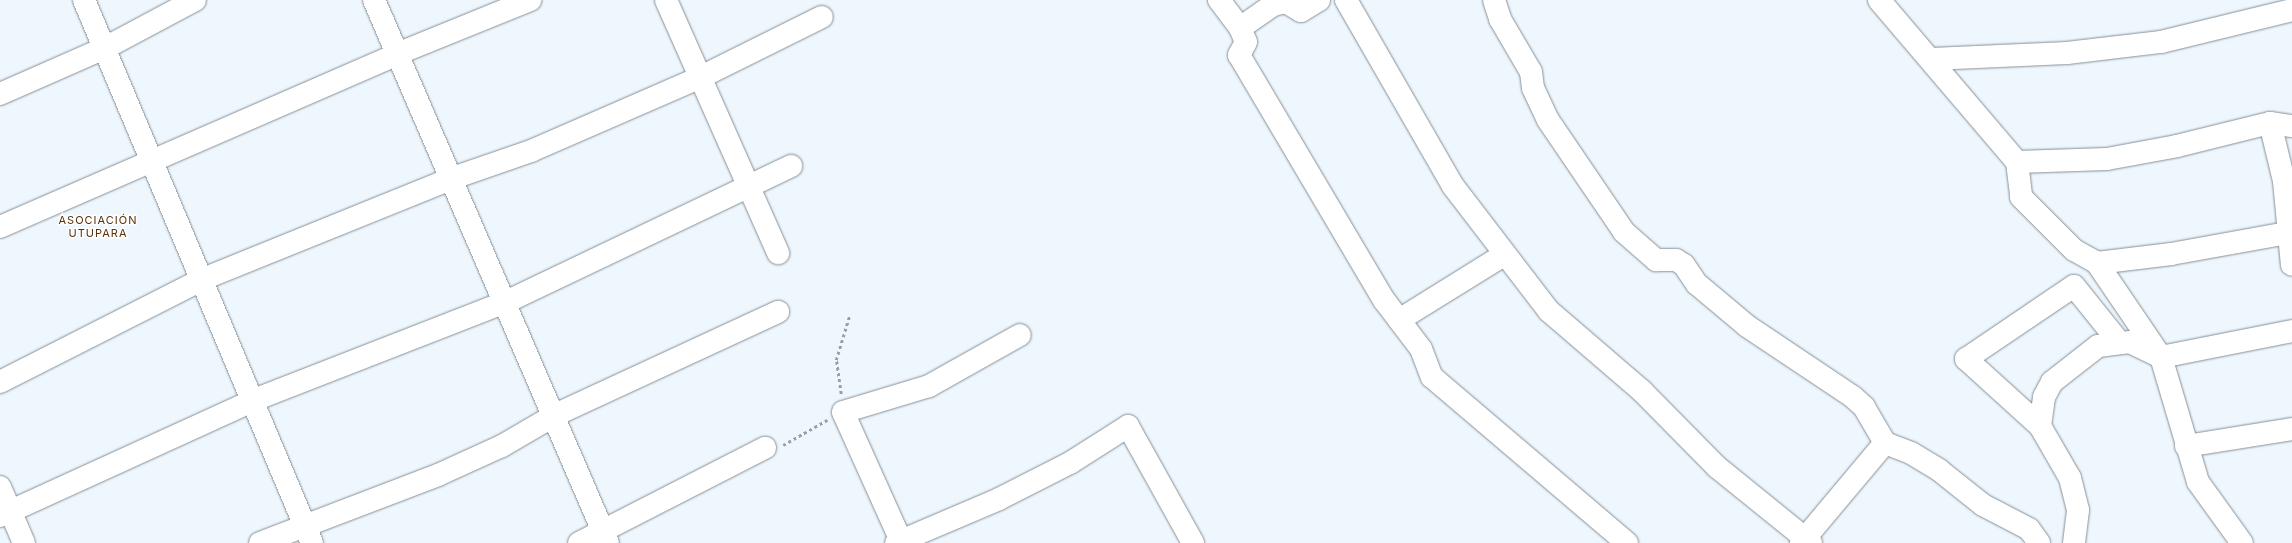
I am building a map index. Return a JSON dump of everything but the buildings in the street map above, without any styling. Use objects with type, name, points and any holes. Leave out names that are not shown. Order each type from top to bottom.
[{"type":"street","points":[[84,0],[150,160],[203,279],[254,400],[308,534]]},
{"type":"street","points":[[0,94],[105,48],[195,0]]},
{"type":"street","points":[[374,0],[453,178],[555,415],[605,537]]},
{"type":"street","points":[[0,227],[150,160],[397,54],[530,0]]},
{"type":"street","points":[[666,0],[699,78],[778,253]]},
{"type":"street","points":[[1219,0],[1240,28],[1246,42],[1239,55],[1384,300],[1421,349],[1432,377],[1454,398],[1627,543]]},
{"type":"street","points":[[1240,28],[1273,5],[1286,2],[1301,11],[1319,0]]},
{"type":"street","points":[[1346,0],[1453,186],[1504,255],[1549,311],[1642,391],[1717,467],[1806,541],[1885,443]]},
{"type":"street","points":[[1494,0],[1500,19],[1531,72],[1533,88],[1548,120],[1624,232],[1656,260],[1676,260],[1684,265],[1697,284],[1747,326],[1853,397],[1864,407],[1885,443],[1912,453],[1939,470],[1983,505],[2028,529],[2040,543]]},
{"type":"street","points":[[1880,0],[1932,59],[2017,162],[2021,197],[2074,250],[2097,263],[2162,357],[2186,446],[2198,482],[2242,543]]},
{"type":"street","points":[[1932,59],[2067,53],[2147,44],[2292,10]]},
{"type":"street","points":[[0,382],[203,279],[453,178],[531,151],[699,78],[822,17]]},
{"type":"street","points":[[2017,162],[2107,159],[2178,146],[2285,122],[2284,181],[2292,265]]},
{"type":"street","points":[[5,514],[254,400],[506,302],[791,166]]},
{"type":"street","points":[[2097,263],[2171,254],[2288,233]]},
{"type":"street","points":[[1399,320],[1504,255]]},
{"type":"street","points":[[2074,543],[2078,510],[2070,478],[2040,426],[1966,359],[2074,286],[2119,342]]},
{"type":"street","points":[[260,543],[308,534],[502,446],[555,415],[778,312]]},
{"type":"street","points":[[2040,426],[2044,397],[2052,382],[2098,346],[2119,342],[2130,342],[2162,357],[2292,331]]},
{"type":"street","points":[[1020,335],[929,386],[844,412],[898,542],[999,499],[1070,463],[1128,426],[1193,543]]},
{"type":"street","points":[[2186,446],[2292,429]]},
{"type":"street","points":[[579,543],[605,537],[765,448]]},
{"type":"street","points":[[0,487],[5,514],[24,543]]},
{"type":"path","points":[[765,448],[793,442],[844,412],[835,370],[850,314]]},
{"type":"district","name":"ASOCIACIÓN UTUPARA","points":[[98,227]]}]
